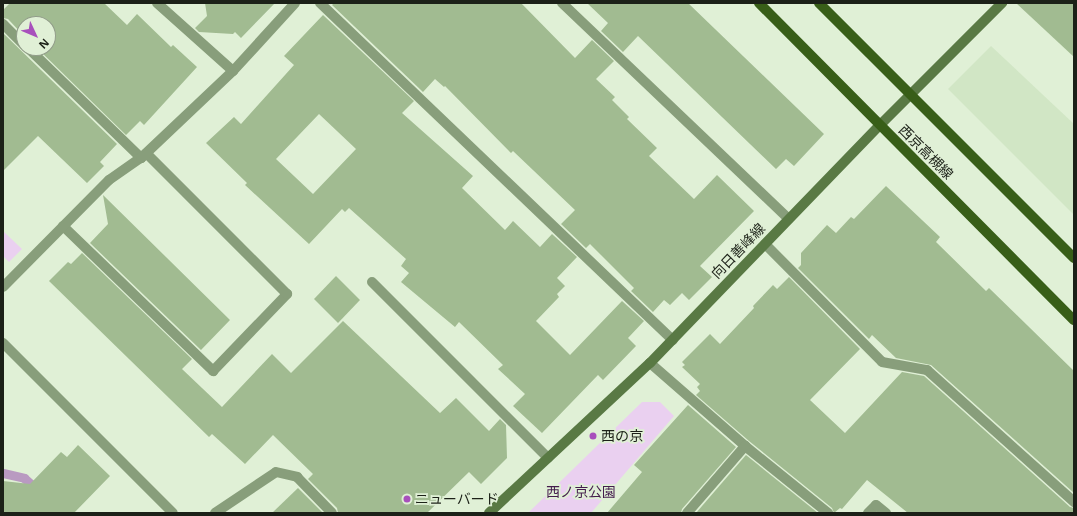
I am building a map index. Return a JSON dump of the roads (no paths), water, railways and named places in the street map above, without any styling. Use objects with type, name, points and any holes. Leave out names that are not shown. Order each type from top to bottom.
[{"type":"main road","name":"西京高槻線","points":[[759,3],[1074,320]]},
{"type":"main road","points":[[818,3],[1074,258]]},
{"type":"main road","name":"向日善峰線","points":[[489,513],[650,363],[880,125],[1002,3]]},
{"type":"street","points":[[157,3],[234,71]]},
{"type":"street","points":[[3,287],[109,180],[144,156],[234,71],[295,3]]},
{"type":"street","points":[[320,3],[673,340]]},
{"type":"street","points":[[562,3],[789,219]]},
{"type":"street","points":[[3,24],[16,36]]},
{"type":"street","points":[[37,56],[144,156],[287,294],[213,371],[63,226]]},
{"type":"street","points":[[765,244],[882,362],[927,370],[1074,502]]},
{"type":"street","points":[[372,282],[548,458]]},
{"type":"street","points":[[3,342],[173,513]]},
{"type":"street","points":[[650,363],[745,446],[828,513]]},
{"type":"street","points":[[688,513],[745,446]]},
{"type":"street","points":[[215,513],[276,472],[297,477],[332,513]]},
{"type":"street","points":[[868,513],[876,505],[886,513]]},
{"type":"waterway","points":[[3,473],[24,478],[40,492]]},
{"type":"place","name":"西の京","points":[[593,436]]},
{"type":"place","name":"ニューバード","points":[[407,499]]},
{"type":"park label","name":"西ノ京公園","points":[[581,492]]}]
